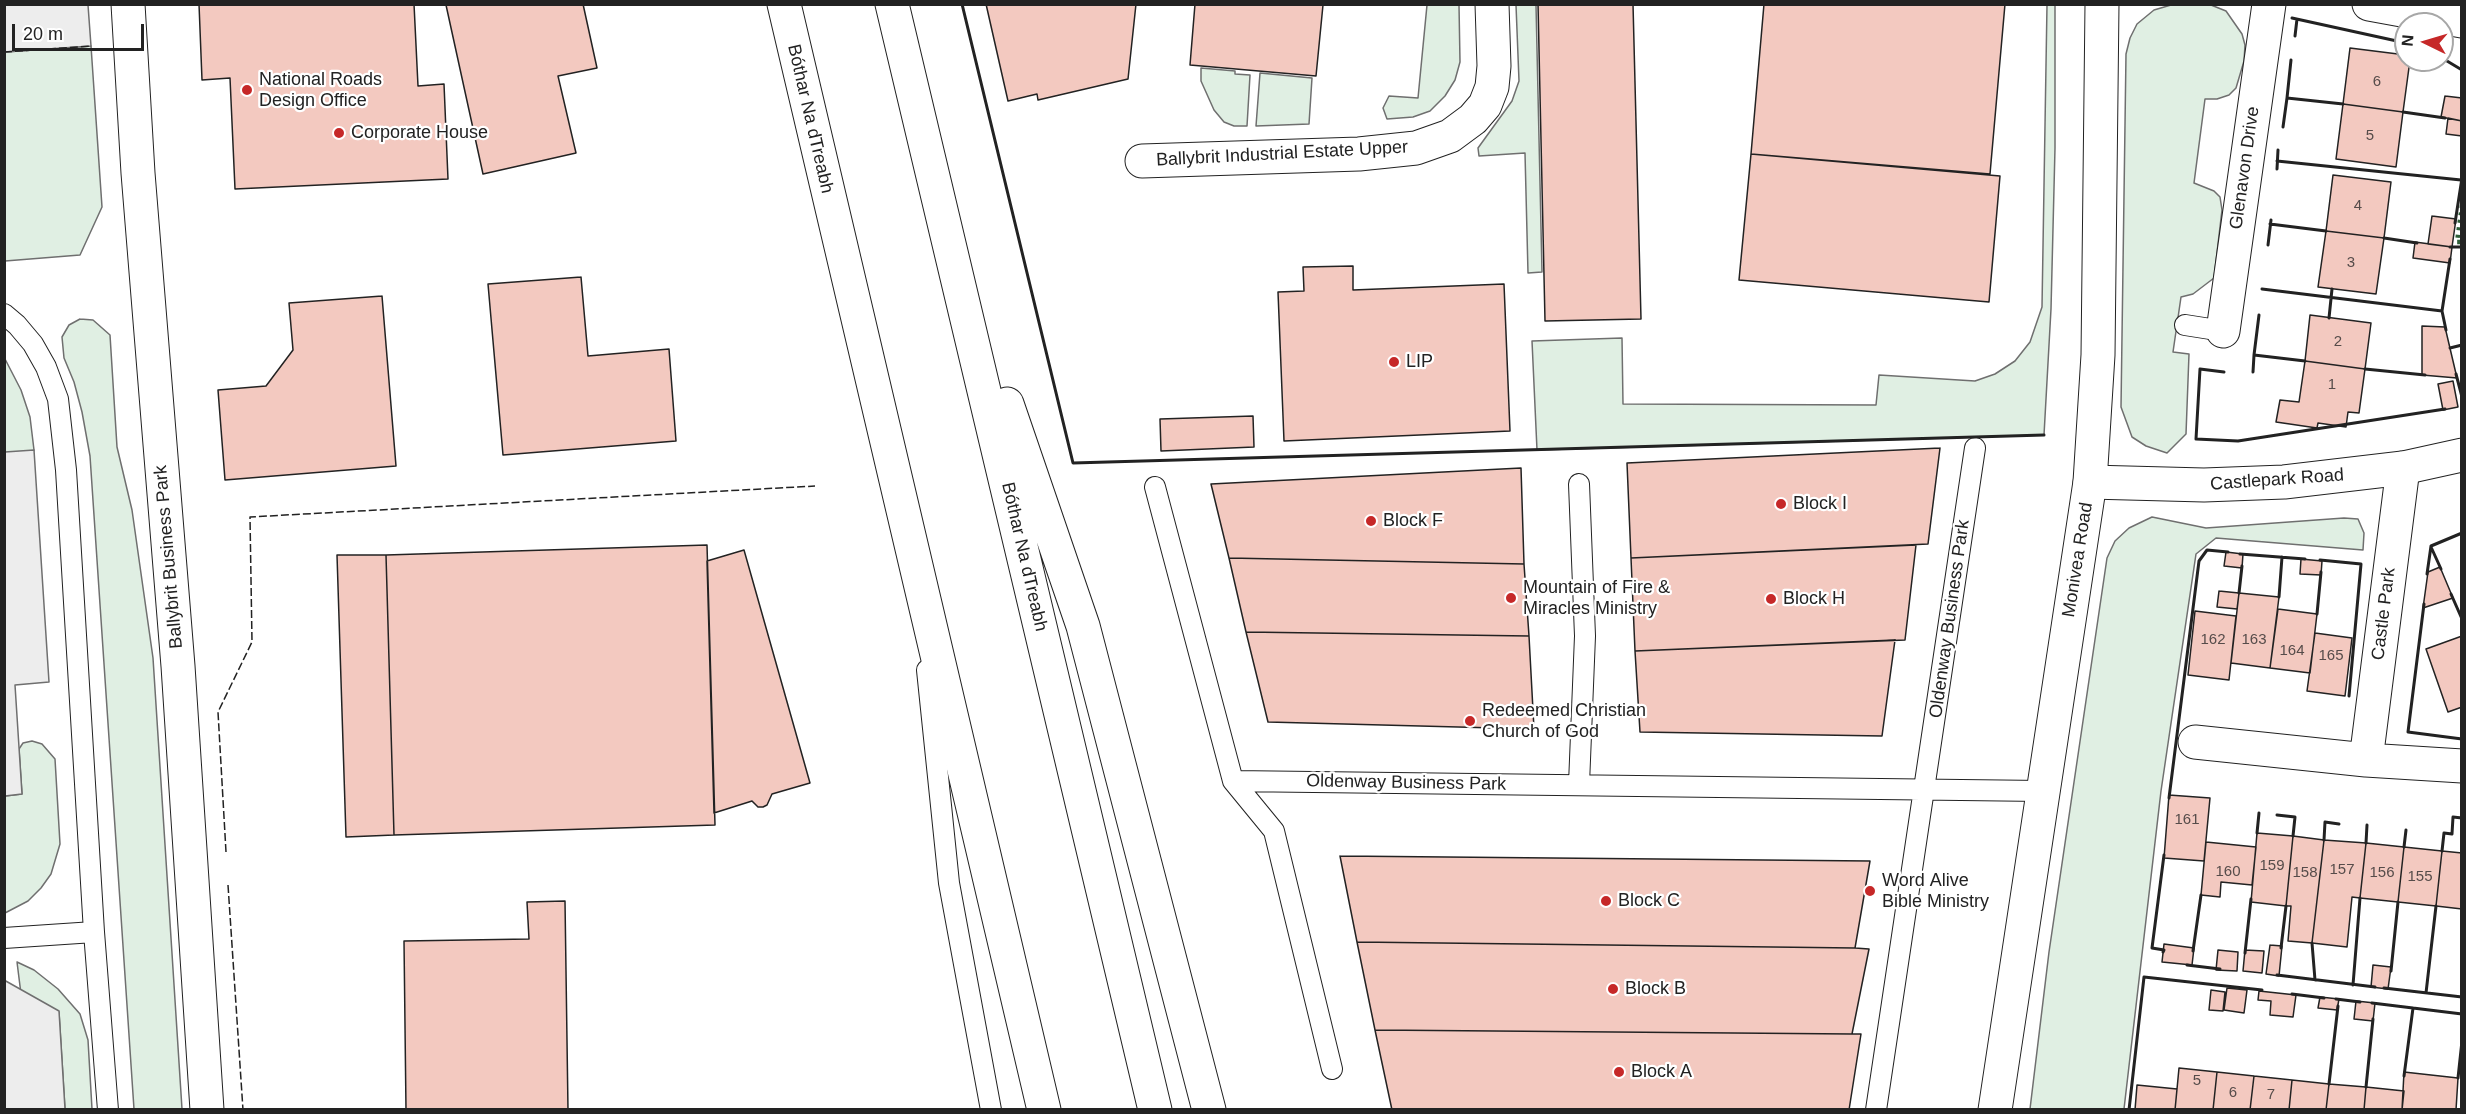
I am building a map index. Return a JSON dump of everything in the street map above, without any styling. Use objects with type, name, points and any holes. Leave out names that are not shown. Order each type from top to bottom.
[{"type":"main road","name":"Ballybrit Business Park","points":[[128,4],[138,173],[178,666],[207,1110]]},
{"type":"main road","name":"Bóthar Na dTreabh","points":[[784,4],[918,583],[1044,1110]]},
{"type":"main road","name":"Bóthar Na dTreabh","points":[[892,4],[1155,1110]]},
{"type":"main road","name":"Ballybrit Industrial Estate Upper","points":[[1142,160],[1359,154],[1416,148],[1450,136],[1473,119],[1485,105],[1492,87],[1494,66],[1492,4]]},
{"type":"main road","name":"Monivea Road","points":[[1995,1110],[2090,482],[2098,355],[2102,4]]},
{"type":"main road","name":"Glenavon Drive","points":[[2223,331],[2269,4]]},
{"type":"main road","points":[[2383,6],[2462,21]]},
{"type":"main road","points":[[945,223],[1083,626],[1209,1110]]},
{"type":"main road","name":"Castlepark Road","points":[[2090,482],[2204,485],[2284,482],[2403,468],[2462,455]]},
{"type":"main road","name":"Castle Park","points":[[2366,760],[2403,468]]},
{"type":"main road","points":[[2195,742],[2366,760],[2462,766]]},
{"type":"lane","points":[[4,314],[33,344],[46,367],[58,399],[66,470],[94,932],[108,1110]]},
{"type":"lane","points":[[2185,325],[2223,331]]},
{"type":"lane","name":"Oldenway Business Park","points":[[1876,1110],[1975,448]]},
{"type":"lane","points":[[1579,484],[1585,636],[1579,784]]},
{"type":"lane","points":[[1155,486],[1233,781],[1275,831],[1332,1069]]},
{"type":"lane","points":[[918,583],[949,883],[991,1110]]},
{"type":"lane","name":"Oldenway Business Park","points":[[1233,781],[2042,791]]},
{"type":"lane","points":[[4,938],[94,932]]},
{"type":"green space","points":[[1427,5],[1459,5],[1460,62],[1455,80],[1445,96],[1430,111],[1413,117],[1387,119],[1383,108],[1389,96],[1418,98]]},
{"type":"green space","points":[[1516,5],[1536,5],[1542,272],[1528,273],[1525,153],[1479,156],[1478,148],[1512,101],[1519,81]]},
{"type":"green space","points":[[2047,5],[2055,5],[2055,148],[2051,309],[2044,435],[1537,450],[1532,341],[1622,338],[1623,404],[1876,405],[1879,375],[1975,381],[1995,374],[2015,361],[2030,342],[2042,307]]},
{"type":"green space","points":[[2171,5],[2211,5],[2226,11],[2242,34],[2245,45],[2244,61],[2236,88],[2229,95],[2217,99],[2205,99],[2194,183],[2214,191],[2220,197],[2222,210],[2214,278],[2193,294],[2181,297],[2173,352],[2189,354],[2186,434],[2167,453],[2146,446],[2132,437],[2121,407],[2126,54],[2137,24],[2154,10]]},
{"type":"green space","points":[[91,46],[102,207],[80,255],[5,261],[5,52]]},
{"type":"green space","points":[[1201,68],[1235,71],[1235,74],[1250,75],[1247,126],[1234,126],[1224,122],[1214,110],[1201,81]]},
{"type":"green space","points":[[1260,73],[1312,78],[1309,124],[1256,126]]},
{"type":"green space","points":[[80,319],[93,320],[110,335],[117,447],[132,510],[153,658],[182,1109],[134,1109],[90,456],[82,412],[74,382],[64,358],[62,337],[69,325]]},
{"type":"green space","points":[[4,357],[21,390],[30,417],[34,450],[31,461],[5,465]]},
{"type":"green space","points":[[2152,517],[2206,528],[2344,518],[2358,519],[2364,533],[2363,550],[2216,538],[2196,554],[2161,791],[2124,1109],[2030,1109],[2049,952],[2107,558],[2115,541],[2129,528]]},
{"type":"green space","points":[[32,741],[42,744],[55,759],[60,844],[51,874],[41,888],[28,901],[5,913],[5,796],[22,794],[19,749],[23,743]]},
{"type":"green space","points":[[17,962],[34,970],[58,989],[80,1014],[88,1040],[92,1109],[65,1109],[59,1012],[22,1002]]},
{"type":"shaded area","points":[[5,4],[88,5],[91,46],[5,52]]},
{"type":"shaded area","points":[[34,450],[49,682],[15,685],[22,794],[5,796],[5,452]]},
{"type":"shaded area","points":[[4,980],[59,1011],[65,1109],[5,1109]]},
{"type":"building","name":"Corporate House","points":[[199,4],[414,4],[418,86],[444,84],[448,179],[235,189],[230,78],[202,80]]},
{"type":"building","points":[[583,4],[597,68],[558,76],[576,153],[483,174],[446,5]]},
{"type":"building","points":[[986,4],[1136,4],[1128,79],[1038,100],[1037,94],[1008,101]]},
{"type":"building","points":[[1195,4],[1323,5],[1316,76],[1190,65]]},
{"type":"building","points":[[1538,4],[1633,4],[1641,319],[1545,321]]},
{"type":"building","points":[[1764,4],[2005,4],[1990,174],[1751,154]]},
{"type":"building","points":[[2350,48],[2394,54],[2394,72],[2408,72],[2403,112],[2343,104]]},
{"type":"building","points":[[2445,96],[2462,98],[2462,121],[2441,117]]},
{"type":"building","points":[[2343,104],[2403,112],[2396,167],[2336,159]]},
{"type":"building","points":[[2448,118],[2462,121],[2462,136],[2446,134]]},
{"type":"building","points":[[1751,154],[2000,176],[1989,302],[1739,280]]},
{"type":"building","points":[[2333,175],[2391,182],[2384,238],[2326,231]]},
{"type":"building","points":[[2432,216],[2456,219],[2452,247],[2428,244]]},
{"type":"building","points":[[2326,231],[2384,238],[2376,294],[2318,287]]},
{"type":"building","points":[[2415,242],[2452,247],[2450,263],[2413,258]]},
{"type":"building","name":"LIP","points":[[1353,266],[1353,290],[1504,284],[1510,431],[1284,441],[1278,292],[1304,291],[1303,267]]},
{"type":"building","points":[[581,277],[588,356],[669,349],[676,441],[503,455],[488,284]]},
{"type":"building","points":[[382,296],[396,466],[225,480],[218,390],[266,386],[293,350],[289,303]]},
{"type":"building","points":[[2310,315],[2371,323],[2365,369],[2305,361]]},
{"type":"building","points":[[2422,326],[2445,327],[2457,378],[2422,375]]},
{"type":"building","points":[[2305,361],[2365,369],[2359,413],[2348,412],[2346,427],[2318,423],[2317,428],[2276,422],[2280,400],[2299,402]]},
{"type":"building","points":[[2453,381],[2458,407],[2443,410],[2438,384]]},
{"type":"building","points":[[1253,416],[1254,447],[1161,451],[1160,419]]},
{"type":"building","name":"Block I","points":[[1940,448],[1928,544],[1631,558],[1627,463]]},
{"type":"building","name":"Block F","points":[[1521,468],[1524,564],[1229,558],[1211,484]]},
{"type":"building","points":[[707,545],[715,825],[394,835],[386,555]]},
{"type":"building","name":"Block H","points":[[1916,545],[1905,640],[1635,651],[1631,558]]},
{"type":"building","points":[[744,550],[810,783],[772,794],[767,805],[763,807],[758,807],[752,801],[714,813],[707,561]]},
{"type":"building","points":[[2226,552],[2243,554],[2242,568],[2224,566]]},
{"type":"building","points":[[337,555],[386,555],[394,835],[346,837]]},
{"type":"building","points":[[1229,558],[1524,564],[1529,636],[1246,632]]},
{"type":"building","points":[[2301,559],[2322,561],[2321,575],[2300,574]]},
{"type":"building","points":[[2440,567],[2453,598],[2423,608],[2428,572]]},
{"type":"building","points":[[2219,591],[2239,593],[2237,609],[2217,607]]},
{"type":"building","points":[[2239,593],[2279,597],[2270,668],[2231,663]]},
{"type":"building","points":[[2278,609],[2317,614],[2310,673],[2270,668]]},
{"type":"building","points":[[2195,611],[2236,616],[2229,680],[2188,675]]},
{"type":"building","points":[[1246,632],[1529,636],[1534,729],[1268,722]]},
{"type":"building","points":[[2315,633],[2352,638],[2345,696],[2307,691]]},
{"type":"building","points":[[2462,636],[2462,707],[2448,712],[2426,649]]},
{"type":"building","points":[[1895,640],[1882,736],[1640,732],[1635,651]]},
{"type":"building","points":[[2169,795],[2210,798],[2204,861],[2164,858]]},
{"type":"building","points":[[2257,833],[2293,836],[2286,906],[2251,902]]},
{"type":"building","points":[[2293,836],[2324,840],[2312,943],[2288,941],[2291,906],[2286,906]]},
{"type":"building","points":[[2324,840],[2366,843],[2360,898],[2352,897],[2347,947],[2312,943]]},
{"type":"building","points":[[2206,842],[2256,847],[2252,885],[2221,882],[2220,897],[2201,895]]},
{"type":"building","points":[[2366,843],[2404,847],[2398,902],[2360,898]]},
{"type":"building","points":[[2404,847],[2442,851],[2436,906],[2398,902]]},
{"type":"building","points":[[2442,851],[2462,853],[2462,909],[2436,906]]},
{"type":"building","name":"Block C","points":[[1340,856],[1870,861],[1855,948],[1357,942]]},
{"type":"building","points":[[565,901],[568,1110],[406,1110],[404,941],[529,939],[527,902]]},
{"type":"building","name":"Block B","points":[[1357,942],[1869,949],[1852,1034],[1375,1030]]},
{"type":"building","points":[[2164,944],[2194,948],[2192,965],[2162,962]]},
{"type":"building","points":[[2270,945],[2282,946],[2279,976],[2266,974]]},
{"type":"building","points":[[2218,950],[2238,952],[2237,971],[2216,970]]},
{"type":"building","points":[[2245,950],[2264,951],[2262,973],[2243,971]]},
{"type":"building","points":[[2373,965],[2391,967],[2388,989],[2371,987]]},
{"type":"building","points":[[2227,988],[2247,990],[2244,1013],[2224,1010]]},
{"type":"building","points":[[2211,990],[2225,992],[2223,1011],[2209,1010]]},
{"type":"building","points":[[2259,991],[2296,995],[2293,1017],[2270,1015],[2271,1001],[2258,1000]]},
{"type":"building","points":[[2320,997],[2339,999],[2337,1010],[2318,1008]]},
{"type":"building","points":[[2356,1001],[2375,1003],[2373,1021],[2354,1019]]},
{"type":"building","name":"Block A","points":[[1375,1030],[1861,1034],[1849,1110],[1392,1110]]},
{"type":"building","points":[[2179,1068],[2217,1072],[2213,1110],[2175,1110]]},
{"type":"building","points":[[2217,1072],[2254,1076],[2250,1110],[2213,1110]]},
{"type":"building","points":[[2404,1072],[2458,1078],[2456,1110],[2402,1110]]},
{"type":"building","points":[[2254,1076],[2292,1080],[2289,1110],[2250,1110]]},
{"type":"building","points":[[2292,1080],[2329,1084],[2326,1110],[2289,1110]]},
{"type":"building","points":[[2329,1084],[2366,1087],[2364,1110],[2326,1110]]},
{"type":"building","points":[[2137,1085],[2177,1089],[2175,1110],[2135,1110]]},
{"type":"building","points":[[2366,1087],[2404,1091],[2402,1110],[2364,1110]]},
{"type":"hedge","points":[[2462,205],[2457,242],[2462,242]]},
{"type":"fence","points":[[4,52],[91,46]]},
{"type":"fence","points":[[226,852],[218,712],[252,642],[250,517],[815,486]]},
{"type":"fence","points":[[228,885],[243,1110]]},
{"type":"wall","points":[[962,4],[1073,463],[2044,435]]},
{"type":"wall","points":[[2292,18],[2394,40]]},
{"type":"wall","points":[[2295,36],[2297,19]]},
{"type":"wall","points":[[2287,98],[2291,60]]},
{"type":"wall","points":[[2454,65],[2462,70]]},
{"type":"wall","points":[[2283,127],[2287,98],[2343,104]]},
{"type":"wall","points":[[2403,112],[2445,118]]},
{"type":"wall","points":[[2277,169],[2278,150]]},
{"type":"wall","points":[[2277,161],[2461,180]]},
{"type":"wall","points":[[2455,223],[2462,178]]},
{"type":"wall","points":[[2268,245],[2271,220]]},
{"type":"wall","points":[[2270,224],[2326,231]]},
{"type":"wall","points":[[2384,238],[2417,243]]},
{"type":"wall","points":[[2450,247],[2462,247]]},
{"type":"wall","points":[[2446,330],[2442,311],[2450,259]]},
{"type":"wall","points":[[2262,289],[2442,311]]},
{"type":"wall","points":[[2329,318],[2332,289]]},
{"type":"wall","points":[[2259,315],[2254,355],[2305,361]]},
{"type":"wall","points":[[2450,348],[2462,345]]},
{"type":"wall","points":[[2253,372],[2254,355]]},
{"type":"wall","points":[[2224,372],[2200,369],[2196,439],[2238,441],[2445,409]]},
{"type":"wall","points":[[2365,369],[2425,375]]},
{"type":"wall","points":[[2456,374],[2462,397]]},
{"type":"wall","points":[[2427,574],[2431,546],[2462,533]]},
{"type":"wall","points":[[2431,547],[2441,569]]},
{"type":"wall","points":[[2169,798],[2199,561],[2207,550],[2228,552]]},
{"type":"wall","points":[[2240,554],[2305,559]]},
{"type":"wall","points":[[2279,597],[2282,557]]},
{"type":"wall","points":[[2320,560],[2361,564],[2349,696]]},
{"type":"wall","points":[[2239,593],[2242,566]]},
{"type":"wall","points":[[2317,614],[2321,572]]},
{"type":"wall","points":[[2451,594],[2462,619]]},
{"type":"wall","points":[[2424,604],[2408,732],[2462,739]]},
{"type":"wall","points":[[2257,833],[2259,813]]},
{"type":"wall","points":[[2277,815],[2295,817],[2293,836]]},
{"type":"wall","points":[[2442,851],[2444,833],[2452,834],[2453,817],[2462,818]]},
{"type":"wall","points":[[2324,840],[2325,822],[2339,824]]},
{"type":"wall","points":[[2366,843],[2367,825]]},
{"type":"wall","points":[[2404,847],[2406,830]]},
{"type":"wall","points":[[2163,952],[2164,950],[2152,948],[2164,855]]},
{"type":"wall","points":[[2193,951],[2201,895]]},
{"type":"wall","points":[[2353,985],[2360,898]]},
{"type":"wall","points":[[2245,953],[2251,899]]},
{"type":"wall","points":[[2391,971],[2398,902]]},
{"type":"wall","points":[[2281,948],[2286,906]]},
{"type":"wall","points":[[2426,993],[2436,906]]},
{"type":"wall","points":[[2312,943],[2315,980]]},
{"type":"wall","points":[[2187,965],[2220,969]]},
{"type":"wall","points":[[2277,975],[2375,987]]},
{"type":"wall","points":[[2129,1110],[2144,977],[2262,990]]},
{"type":"wall","points":[[2384,988],[2462,997]]},
{"type":"wall","points":[[2292,994],[2324,998]]},
{"type":"wall","points":[[2336,999],[2360,1002]]},
{"type":"wall","points":[[2372,1003],[2462,1014]]},
{"type":"wall","points":[[2329,1084],[2338,1006]]},
{"type":"wall","points":[[2404,1076],[2413,1008]]},
{"type":"wall","points":[[2366,1087],[2373,1019]]},
{"type":"wall","points":[[2458,1078],[2462,1041]]},
{"type":"place","name":"National Roads Design Office","points":[[247,90]]},
{"type":"place","name":"Corporate House","points":[[339,133]]},
{"type":"place","name":"LIP","points":[[1394,362]]},
{"type":"place","name":"Block I","points":[[1781,504]]},
{"type":"place","name":"Block F","points":[[1371,521]]},
{"type":"place","name":"Mountain of Fire & Miracles Ministry","points":[[1511,598]]},
{"type":"place","name":"Block H","points":[[1771,599]]},
{"type":"place","name":"Redeemed Christian Church of God","points":[[1470,721]]},
{"type":"place","name":"Word Alive Bible Ministry","points":[[1870,891]]},
{"type":"place","name":"Block C","points":[[1606,901]]},
{"type":"place","name":"Block B","points":[[1613,989]]},
{"type":"place","name":"Block A","points":[[1619,1072]]}]
